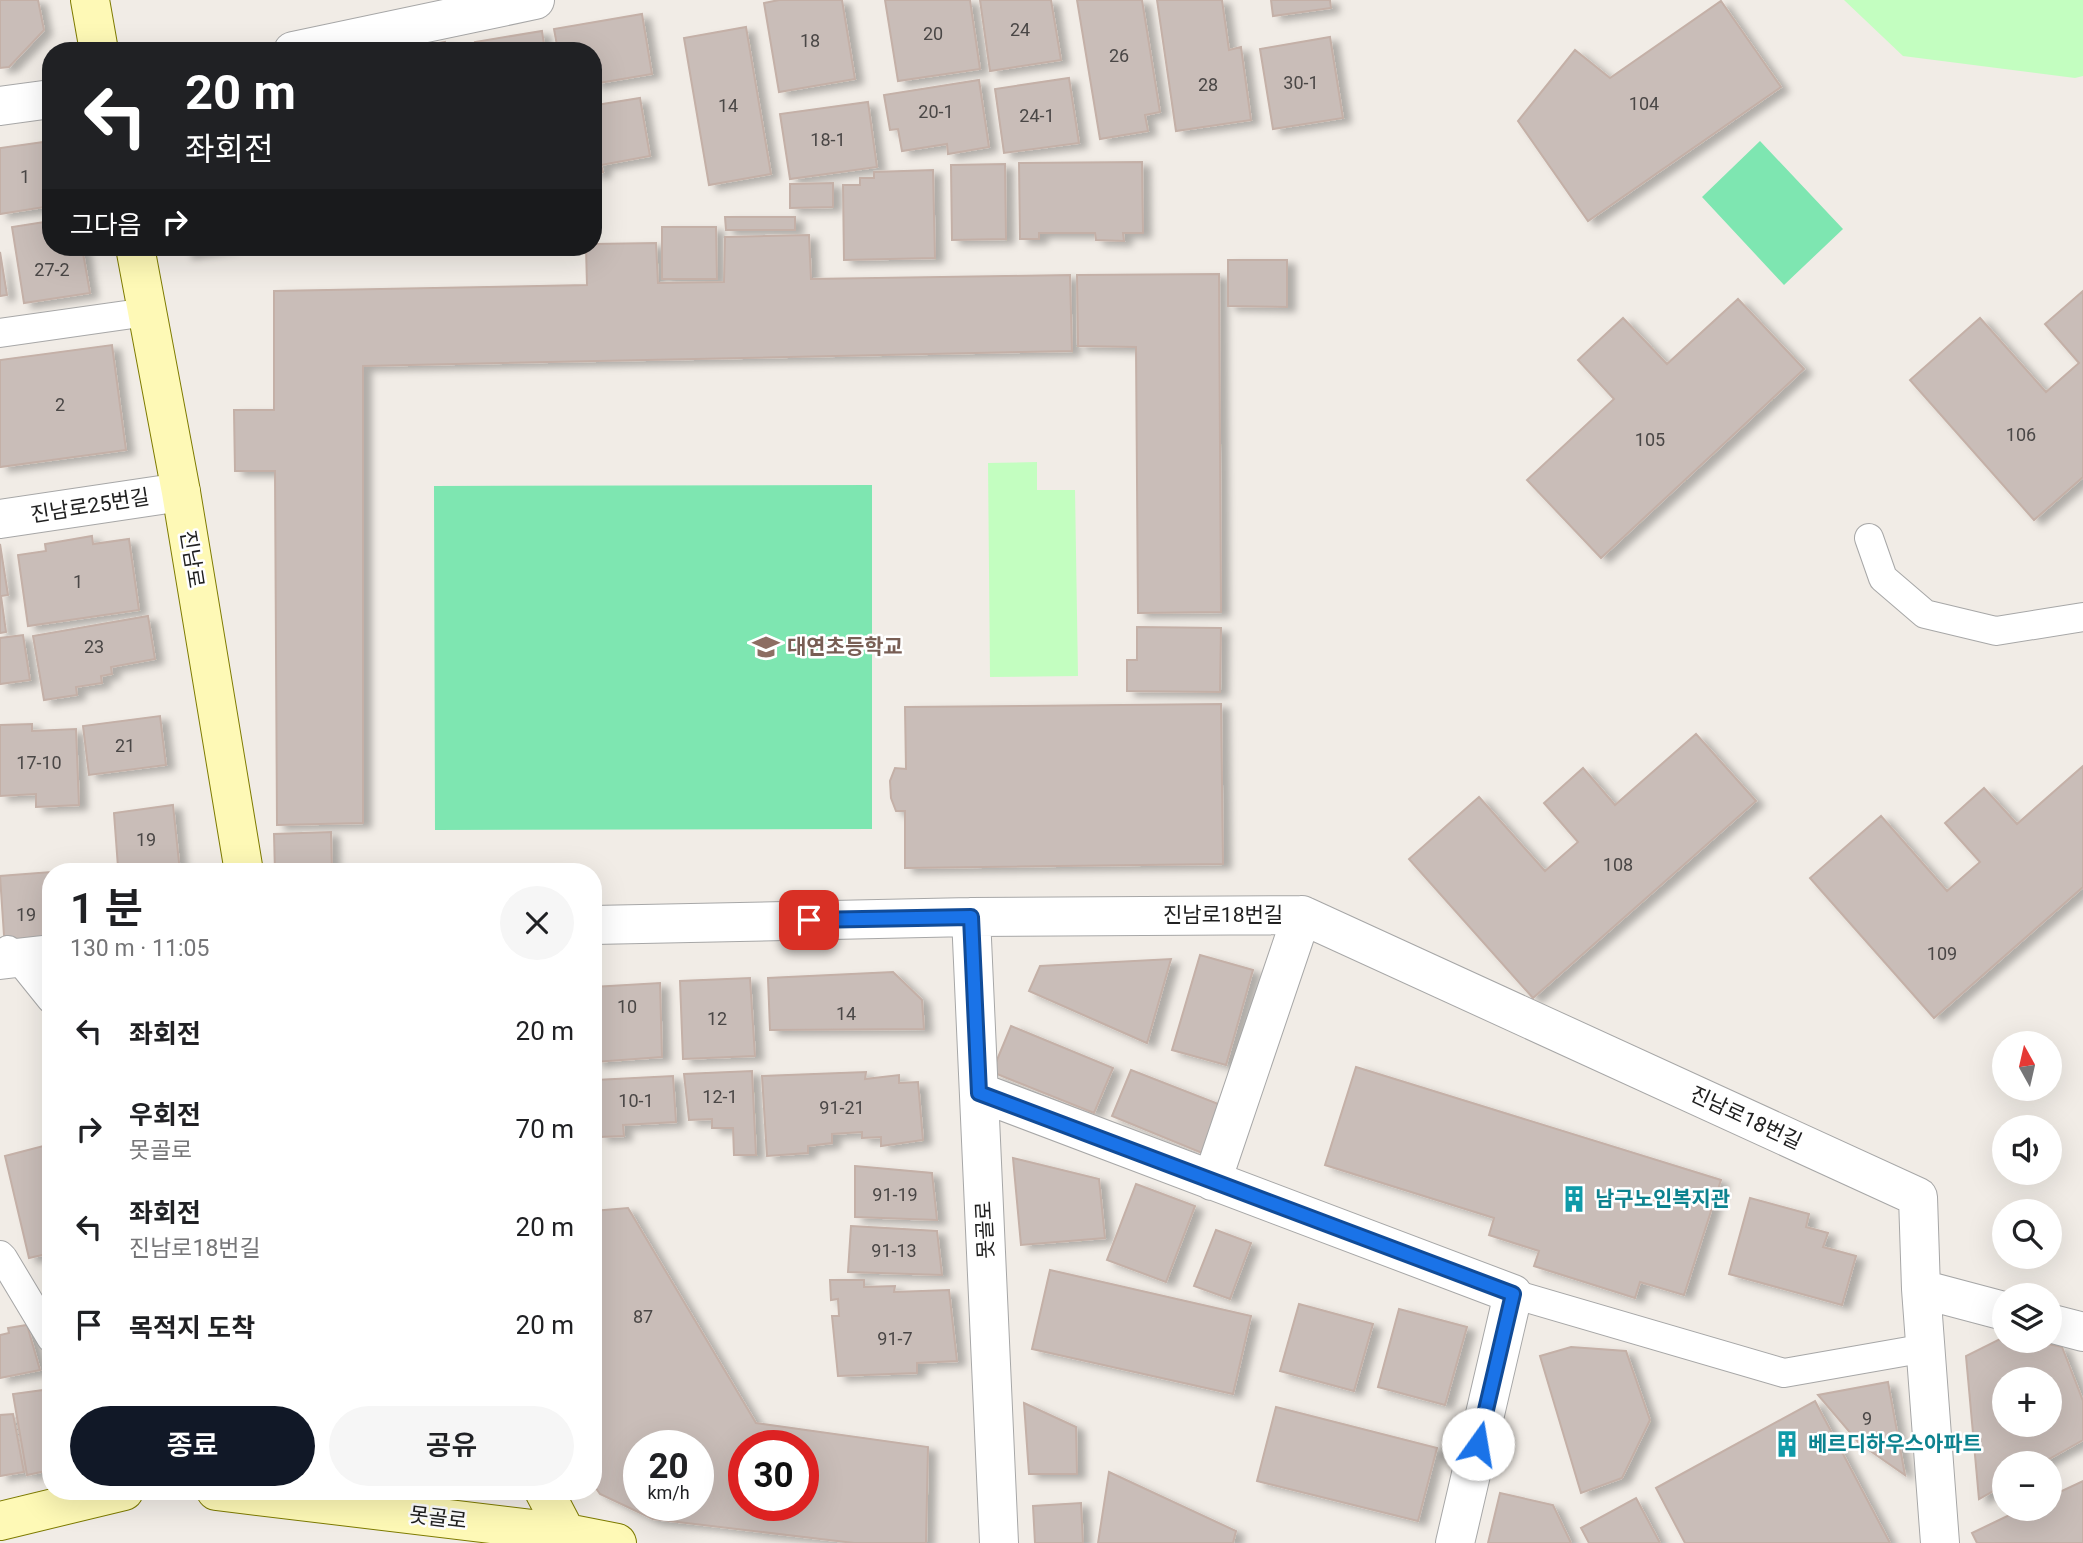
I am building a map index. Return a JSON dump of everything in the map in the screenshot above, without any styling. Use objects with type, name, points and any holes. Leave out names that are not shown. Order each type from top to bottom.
[{"type":"main road","points":[[90,0],[97,42]]},
{"type":"main road","name":"진남로","points":[[137,256],[181,492],[243,863]]},
{"type":"main road","points":[[0,1521],[77,1500]]},
{"type":"main road","name":"못골로","points":[[344,1500],[567,1538],[617,1543]]},
{"type":"main road","points":[[548,1500],[567,1538]]},
{"type":"street","points":[[336,42],[535,0]]},
{"type":"street","points":[[0,106],[42,100]]},
{"type":"street","name":"진남로25번길","points":[[0,519],[181,492]]},
{"type":"street","points":[[1212,1181],[1302,915]]},
{"type":"street","name":"진남로18번길","points":[[602,925],[971,917],[1302,915],[1918,1197],[1921,1289]]},
{"type":"street","name":"못골로","points":[[971,917],[999,1543]]},
{"type":"street","points":[[979,1093],[1513,1294],[1455,1543]]},
{"type":"street","points":[[1940,1543],[1921,1289],[1992,1308]]},
{"type":"street","points":[[2062,1326],[2083,1332]]},
{"type":"lane","points":[[0,333],[147,312]]},
{"type":"lane","points":[[1869,538],[1883,578],[1924,614],[1996,631],[2083,617]]},
{"type":"lane","points":[[17,954],[42,987]]},
{"type":"lane","points":[[0,1255],[42,1323]]},
{"type":"lane","points":[[1513,1294],[1784,1373],[1926,1348]]},
{"type":"green space","points":[[1844,0],[2083,0],[2083,76],[2075,78],[1903,56]]},
{"type":"green space","points":[[1760,141],[1843,229],[1784,285],[1702,197]]},
{"type":"green space","points":[[1037,462],[1037,490],[1075,490],[1078,676],[990,677],[988,463]]},
{"type":"green space","points":[[872,485],[872,829],[435,830],[434,486]]},
{"type":"building","points":[[0,0],[38,0],[44,30],[9,67],[0,68]]},
{"type":"building","points":[[779,0],[842,0],[855,79],[779,92],[764,3]]},
{"type":"building","points":[[885,0],[970,0],[980,69],[898,81]]},
{"type":"building","points":[[980,0],[1051,0],[1061,60],[990,71]]},
{"type":"building","points":[[1077,0],[1142,0],[1160,112],[1145,115],[1148,131],[1100,139]]},
{"type":"building","points":[[1157,0],[1222,0],[1229,50],[1241,47],[1251,120],[1176,131]]},
{"type":"building","points":[[1271,0],[1330,0],[1331,8],[1273,16]]},
{"type":"building","points":[[1721,1],[1781,87],[1588,221],[1518,121],[1575,50],[1610,78]]},
{"type":"building","points":[[642,14],[652,74],[602,82],[602,42],[556,42],[554,29]]},
{"type":"building","points":[[746,27],[771,174],[709,185],[684,38]]},
{"type":"building","points":[[542,31],[544,42],[475,42]]},
{"type":"building","points":[[1330,37],[1343,118],[1273,129],[1260,49]]},
{"type":"building","points":[[1069,78],[1079,143],[1004,153],[995,89]]},
{"type":"building","points":[[979,80],[989,147],[948,154],[947,144],[902,151],[898,129],[890,130],[884,95]]},
{"type":"building","points":[[640,98],[650,156],[602,165],[602,104]]},
{"type":"building","points":[[868,102],[877,167],[790,179],[780,114]]},
{"type":"building","points":[[42,142],[42,207],[0,214],[0,148]]},
{"type":"building","points":[[1142,162],[1143,233],[1123,233],[1124,241],[1096,240],[1095,233],[1039,233],[1039,239],[1020,239],[1019,163]]},
{"type":"building","points":[[1005,164],[1006,239],[952,240],[951,165]]},
{"type":"building","points":[[933,170],[935,258],[844,260],[843,185],[860,185],[860,178],[874,178],[874,172]]},
{"type":"building","points":[[833,183],[833,207],[790,208],[790,184]]},
{"type":"building","points":[[725,217],[795,217],[795,230],[726,230]]},
{"type":"building","points":[[42,222],[42,256],[84,256],[90,293],[24,303],[12,227]]},
{"type":"building","points":[[662,227],[716,227],[717,279],[662,279]]},
{"type":"building","points":[[809,235],[811,279],[1070,275],[1072,351],[363,366],[363,823],[277,825],[275,471],[235,471],[234,410],[274,410],[274,291],[587,285],[586,256],[602,256],[602,244],[656,243],[658,283],[724,282],[725,237]]},
{"type":"building","points":[[0,252],[7,295],[0,296]]},
{"type":"building","points":[[1228,260],[1287,260],[1287,307],[1228,306]]},
{"type":"building","points":[[1219,274],[1221,612],[1138,613],[1136,347],[1078,346],[1077,275]]},
{"type":"building","points":[[2083,291],[2083,477],[2034,520],[1910,380],[1980,318],[2046,392],[2079,363],[2045,324]]},
{"type":"building","points":[[1738,299],[1804,369],[1601,558],[1527,480],[1614,399],[1578,360],[1623,318],[1667,364]]},
{"type":"building","points":[[112,345],[126,450],[0,467],[0,360]]},
{"type":"building","points":[[92,536],[93,544],[129,539],[139,610],[28,626],[18,555],[46,551],[45,544]]},
{"type":"building","points":[[0,544],[8,595],[1,596],[6,632],[0,633]]},
{"type":"building","points":[[148,616],[155,659],[111,667],[112,674],[101,676],[102,683],[76,687],[77,695],[44,700],[33,636]]},
{"type":"building","points":[[1137,627],[1221,628],[1220,692],[1127,691],[1127,660],[1137,660]]},
{"type":"building","points":[[23,635],[30,680],[0,684],[0,638]]},
{"type":"building","points":[[1221,704],[1223,864],[905,868],[905,811],[896,811],[891,798],[890,781],[895,768],[906,769],[905,707]]},
{"type":"building","points":[[160,716],[166,765],[89,775],[83,726]]},
{"type":"building","points":[[32,724],[32,731],[76,729],[79,805],[36,807],[36,794],[0,796],[0,725]]},
{"type":"building","points":[[1696,734],[1756,801],[1533,998],[1409,859],[1479,797],[1545,871],[1578,842],[1544,803],[1583,768],[1615,805]]},
{"type":"building","points":[[2083,766],[2083,887],[1934,1018],[1810,878],[1881,816],[1947,891],[1980,862],[1945,823],[1984,788],[2017,824]]},
{"type":"building","points":[[173,805],[179,863],[118,863],[114,813]]},
{"type":"building","points":[[331,832],[332,863],[275,863],[274,834]]},
{"type":"building","points":[[42,873],[42,942],[14,944],[4,935],[0,876]]},
{"type":"building","points":[[1200,955],[1253,970],[1226,1065],[1172,1050]]},
{"type":"building","points":[[1171,959],[1147,1043],[1029,991],[1040,966]]},
{"type":"building","points":[[893,972],[922,1000],[924,1029],[770,1030],[768,978]]},
{"type":"building","points":[[750,978],[755,1056],[683,1059],[680,981]]},
{"type":"building","points":[[660,983],[662,1057],[602,1061],[602,986]]},
{"type":"building","points":[[1011,1026],[1113,1068],[1094,1113],[992,1072]]},
{"type":"building","name":"남구노인복지관","points":[[1356,1067],[1721,1180],[1684,1295],[1640,1282],[1635,1298],[1534,1266],[1539,1251],[1489,1235],[1494,1218],[1325,1165]]},
{"type":"building","points":[[1131,1070],[1221,1105],[1202,1153],[1112,1116]]},
{"type":"building","points":[[752,1071],[756,1155],[734,1155],[733,1128],[712,1128],[712,1119],[689,1120],[684,1074]]},
{"type":"building","points":[[866,1072],[865,1079],[899,1075],[899,1083],[918,1082],[923,1140],[881,1146],[881,1137],[862,1138],[862,1132],[832,1134],[832,1143],[808,1146],[808,1153],[767,1156],[762,1076]]},
{"type":"building","points":[[673,1076],[676,1122],[623,1125],[624,1136],[602,1137],[602,1080]]},
{"type":"building","points":[[42,1146],[42,1255],[29,1258],[5,1156]]},
{"type":"building","points":[[1013,1158],[1099,1179],[1105,1238],[1021,1245]]},
{"type":"building","points":[[855,1166],[932,1173],[937,1220],[855,1217]]},
{"type":"building","points":[[1136,1184],[1195,1206],[1166,1282],[1107,1260]]},
{"type":"building","points":[[1750,1198],[1809,1214],[1806,1227],[1828,1233],[1823,1247],[1856,1256],[1842,1305],[1729,1274]]},
{"type":"building","points":[[628,1208],[756,1423],[806,1430],[728,1430],[728,1521],[819,1521],[819,1432],[928,1447],[926,1543],[854,1543],[670,1521],[714,1521],[714,1430],[623,1430],[623,1505],[602,1495],[602,1210]]},
{"type":"building","points":[[851,1226],[937,1231],[942,1275],[848,1272]]},
{"type":"building","points":[[1216,1230],[1251,1243],[1230,1299],[1194,1286]]},
{"type":"building","points":[[1050,1270],[1251,1316],[1233,1394],[1032,1349]]},
{"type":"building","points":[[830,1280],[864,1280],[864,1287],[895,1286],[894,1292],[949,1290],[957,1361],[917,1363],[917,1373],[838,1376],[832,1316],[839,1316],[838,1299],[831,1300]]},
{"type":"building","points":[[1299,1304],[1373,1324],[1354,1391],[1280,1371]]},
{"type":"building","points":[[1399,1309],[1467,1327],[1445,1405],[1378,1387]]},
{"type":"building","points":[[27,1325],[40,1370],[0,1378],[0,1335],[9,1333],[8,1328]]},
{"type":"building","points":[[1992,1343],[1992,1353],[2062,1353],[2062,1347],[2083,1401],[2083,1440],[2062,1452],[1992,1451],[1992,1492],[1979,1499],[1966,1356]]},
{"type":"building","points":[[1571,1347],[1626,1351],[1650,1420],[1622,1478],[1581,1493],[1540,1356]]},
{"type":"building","points":[[1888,1382],[1905,1475],[1859,1443],[1818,1395]]},
{"type":"building","points":[[42,1390],[42,1472],[27,1475],[13,1394]]},
{"type":"building","name":"베르디하우스아파트","points":[[1815,1401],[1890,1543],[1685,1543],[1656,1488]]},
{"type":"building","points":[[1024,1403],[1076,1427],[1077,1474],[1029,1474]]},
{"type":"building","points":[[1276,1407],[1437,1448],[1418,1521],[1257,1481]]},
{"type":"building","points":[[13,1414],[24,1472],[0,1476],[0,1415]]},
{"type":"building","points":[[1109,1472],[1236,1531],[1233,1543],[1098,1543]]},
{"type":"building","points":[[2083,1481],[2083,1543],[1977,1543],[1972,1533],[1997,1521],[2062,1521],[2062,1491]]},
{"type":"building","points":[[1500,1493],[1553,1505],[1571,1543],[1488,1543]]},
{"type":"building","points":[[1636,1498],[1660,1543],[1589,1543],[1581,1528]]},
{"type":"building","points":[[1081,1503],[1083,1543],[1035,1543],[1033,1506]]},
{"type":"place","name":"대연초등학교","points":[[766,647]]},
{"type":"place","name":"남구노인복지관","points":[[1574,1199]]},
{"type":"place","name":"베르디하우스아파트","points":[[1787,1444]]},
{"type":"route","points":[[809,920],[971,917],[979,1093],[1513,1294],[1478,1444]]}]
